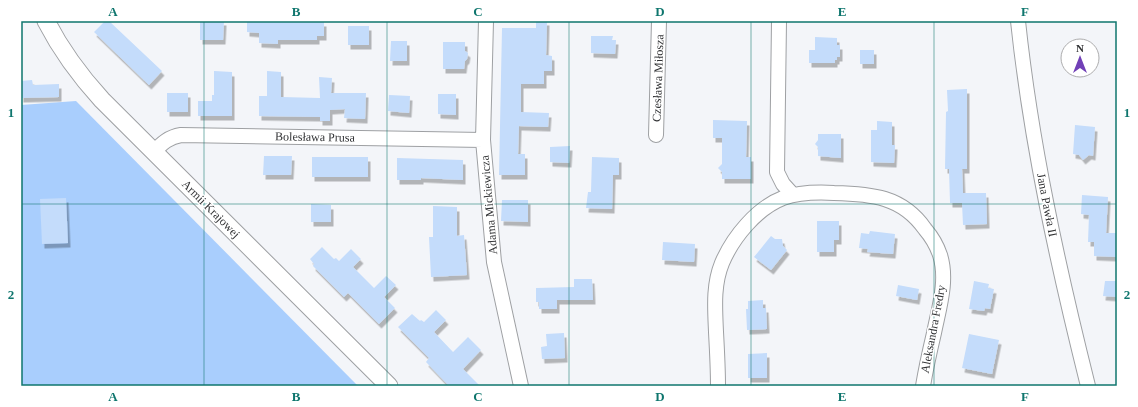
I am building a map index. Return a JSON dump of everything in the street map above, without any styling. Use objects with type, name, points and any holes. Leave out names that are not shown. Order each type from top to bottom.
[{"type":"street","name":"Armii Krajowej","points":[[46,21],[63,51],[87,83],[154,152],[389,386]]},
{"type":"street","name":"Adama Mickiewicza","points":[[486,21],[483,140],[494,262],[522,386]]},
{"type":"street","name":"Czesława Miłosza","points":[[656,135],[659,21]]},
{"type":"street","points":[[779,21],[776,172],[783,184],[793,195]]},
{"type":"street","name":"Jana Pawła II","points":[[1018,21],[1033,131],[1047,207],[1061,274],[1088,386]]},
{"type":"street","name":"Bolesława Prusa","points":[[154,152],[165,141],[173,136],[181,135],[483,140]]},
{"type":"street","name":"Aleksandra Fredry","points":[[718,386],[715,301],[717,279],[722,262],[736,238],[751,220],[765,208],[793,195],[812,192],[859,193],[877,196],[904,206],[920,222],[930,235],[940,255],[943,277],[941,299],[923,386]]},
{"type":"shaded area","points":[[76,101],[358,386],[21,386],[21,105]]},
{"type":"building","points":[[105,21],[109,21],[162,71],[149,85],[94,32]]},
{"type":"building","points":[[200,21],[224,21],[223,40],[200,40]]},
{"type":"building","points":[[247,21],[324,22],[324,36],[317,36],[317,40],[278,40],[278,44],[259,43],[259,33],[247,32]]},
{"type":"building","points":[[536,21],[547,21],[546,55],[552,56],[552,71],[544,71],[544,84],[521,84],[521,112],[549,113],[548,127],[519,126],[518,154],[525,154],[525,175],[499,175],[502,28],[536,28]]},
{"type":"building","points":[[348,26],[369,26],[369,45],[348,45]]},
{"type":"building","points":[[591,36],[613,36],[612,40],[616,40],[615,54],[591,53]]},
{"type":"building","points":[[815,37],[837,38],[837,45],[840,45],[840,57],[837,57],[835,63],[809,63],[809,50],[815,50]]},
{"type":"building","points":[[391,41],[407,41],[407,61],[390,61]]},
{"type":"building","points":[[443,42],[465,42],[465,51],[468,53],[464,69],[443,69]]},
{"type":"building","points":[[860,50],[874,50],[874,64],[860,64]]},
{"type":"building","points":[[214,71],[232,72],[232,116],[198,116],[198,101],[212,101],[212,95],[214,95]]},
{"type":"building","points":[[267,71],[281,72],[281,97],[320,98],[319,77],[332,78],[331,93],[366,93],[365,119],[344,118],[345,109],[330,110],[330,121],[320,121],[320,117],[259,116],[259,96],[267,96]]},
{"type":"building","points":[[32,80],[33,85],[59,84],[59,97],[21,98],[21,81]]},
{"type":"building","points":[[967,89],[967,169],[962,169],[963,193],[986,193],[987,224],[963,225],[962,203],[950,203],[949,169],[945,169],[946,112],[948,111],[947,90]]},
{"type":"building","points":[[167,93],[188,93],[188,112],[167,112]]},
{"type":"building","points":[[438,94],[456,94],[456,115],[438,114]]},
{"type":"building","points":[[389,95],[410,96],[409,113],[388,111]]},
{"type":"building","points":[[713,120],[747,121],[746,157],[751,157],[751,179],[722,179],[722,172],[718,168],[722,164],[722,138],[713,138]]},
{"type":"building","points":[[877,121],[892,122],[892,145],[895,145],[894,163],[871,162],[871,130],[877,130]]},
{"type":"building","points":[[1075,125],[1095,127],[1093,156],[1089,155],[1083,160],[1079,155],[1073,154]]},
{"type":"building","points":[[818,134],[841,134],[841,158],[818,156],[818,147],[815,144],[818,140]]},
{"type":"building","points":[[570,146],[569,163],[550,162],[550,147]]},
{"type":"building","points":[[264,156],[292,156],[291,175],[263,175]]},
{"type":"building","points":[[312,157],[368,157],[368,177],[312,177]]},
{"type":"building","points":[[592,157],[619,158],[619,175],[613,175],[612,209],[586,208],[588,192],[591,192]]},
{"type":"building","points":[[397,158],[463,160],[463,180],[421,178],[421,180],[397,180]]},
{"type":"building","points":[[1082,195],[1108,197],[1106,233],[1117,233],[1117,257],[1094,256],[1094,242],[1088,242],[1089,215],[1081,214]]},
{"type":"building","points":[[66,198],[68,243],[42,244],[40,199]]},
{"type":"building","points":[[502,200],[528,200],[528,222],[501,221]]},
{"type":"building","points":[[311,204],[331,205],[331,222],[311,222]]},
{"type":"building","points":[[433,206],[457,207],[457,236],[464,235],[467,275],[431,277],[429,237],[433,237]]},
{"type":"building","points":[[817,221],[839,221],[839,240],[834,240],[834,252],[817,252]]},
{"type":"building","points":[[870,231],[895,234],[893,254],[867,252],[868,249],[859,248],[861,233],[869,234]]},
{"type":"building","points":[[771,236],[775,239],[782,239],[783,246],[787,250],[771,270],[754,257]]},
{"type":"building","points":[[663,242],[695,244],[694,262],[662,260]]},
{"type":"building","points":[[322,247],[334,259],[336,258],[339,261],[351,249],[361,259],[353,267],[374,288],[386,276],[396,285],[384,297],[395,308],[379,324],[348,293],[344,297],[313,266],[314,264],[310,259]]},
{"type":"building","points":[[574,279],[592,279],[593,300],[557,300],[557,309],[539,309],[539,302],[536,302],[536,288],[574,287]]},
{"type":"building","points":[[974,281],[989,284],[988,288],[994,289],[990,309],[985,308],[984,311],[969,309]]},
{"type":"building","points":[[1105,281],[1117,281],[1117,297],[1103,296]]},
{"type":"building","points":[[898,285],[919,289],[917,300],[896,296]]},
{"type":"building","points":[[763,300],[763,308],[766,308],[767,329],[747,330],[746,309],[748,309],[748,301]]},
{"type":"building","points":[[436,310],[446,320],[434,332],[453,352],[468,337],[481,350],[463,369],[480,386],[449,386],[426,362],[429,358],[398,327],[412,314],[420,321],[421,320],[424,322]]},
{"type":"building","points":[[564,333],[565,358],[542,359],[541,347],[547,346],[546,334]]},
{"type":"building","points":[[969,334],[999,340],[992,374],[962,368]]},
{"type":"building","points":[[767,353],[767,378],[748,378],[748,354]]}]
